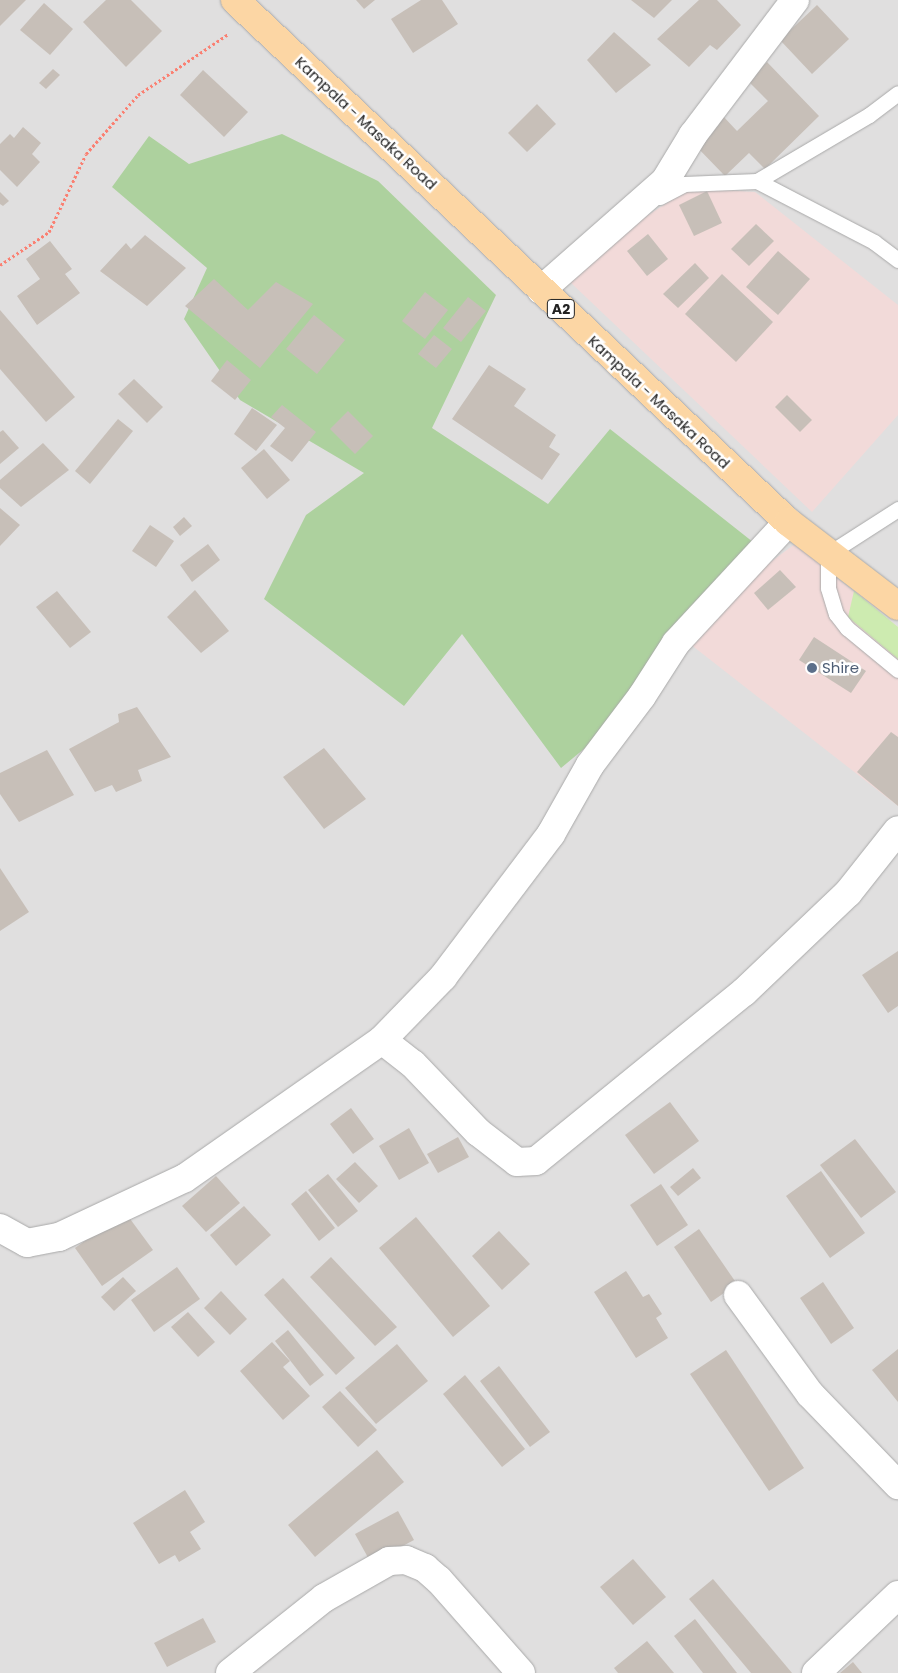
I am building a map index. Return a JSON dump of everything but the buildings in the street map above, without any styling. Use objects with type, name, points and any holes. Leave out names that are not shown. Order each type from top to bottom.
[{"type":"main road","name":"Kampala - Masaka Road","points":[[244,8],[788,522],[898,606]]},
{"type":"street","points":[[541,290],[665,181],[693,135],[795,0]]},
{"type":"street","points":[[0,1228],[28,1243],[59,1237],[185,1178],[382,1040],[443,977],[551,834],[590,765],[642,696],[676,643],[788,522]]},
{"type":"street","points":[[382,1040],[414,1064],[478,1132],[517,1162],[536,1161],[744,992],[848,893],[898,830]]},
{"type":"street","points":[[738,1295],[810,1394],[898,1484]]},
{"type":"street","points":[[229,1672],[324,1598],[389,1561],[406,1560],[426,1568],[440,1580],[521,1673]]},
{"type":"street","points":[[816,1673],[898,1595]]},
{"type":"lane","points":[[630,213],[684,184],[757,181],[869,114],[898,93]]},
{"type":"lane","points":[[757,181],[874,242],[898,260]]},
{"type":"lane","points":[[898,509],[828,554],[828,588],[836,614],[847,628],[898,670]]},
{"type":"path","points":[[0,265],[49,232],[86,154],[138,95],[244,8]]},
{"type":"shaded area","points":[[0,0],[898,0],[898,1673],[0,1673]]},
{"type":"shaded area","points":[[690,188],[755,192],[898,305],[898,415],[812,512],[569,281],[636,223]]},
{"type":"shaded area","points":[[795,544],[898,627],[898,806],[690,644],[757,572]]},
{"type":"green space","points":[[282,134],[378,181],[496,295],[432,428],[548,504],[610,429],[758,546],[643,700],[561,768],[462,634],[404,706],[264,599],[306,515],[364,473],[240,400],[184,319],[207,268],[112,187],[149,136],[189,164]]},
{"type":"green space","points":[[854,591],[898,627],[898,659],[848,617]]},
{"type":"place","name":"Shire","points":[[812,668]]}]
